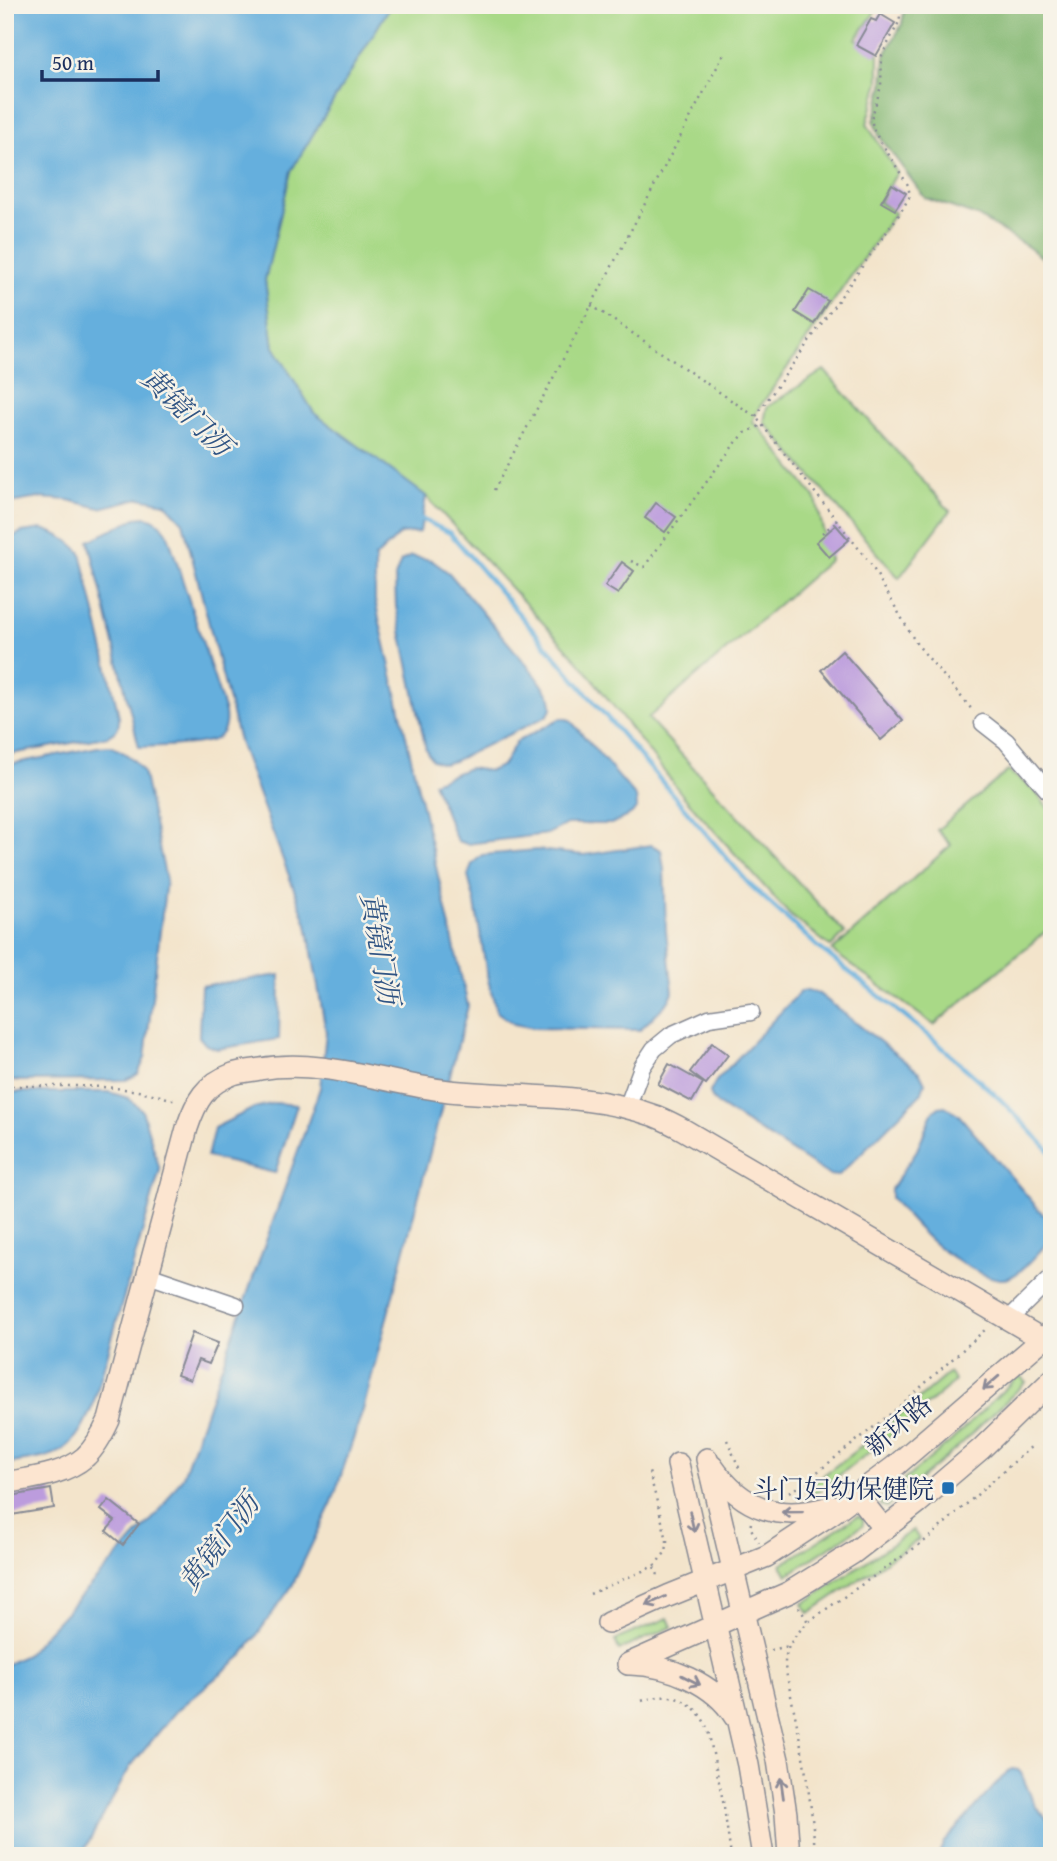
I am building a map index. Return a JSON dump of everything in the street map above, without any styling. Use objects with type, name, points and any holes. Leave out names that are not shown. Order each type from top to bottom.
[{"type":"street","points":[[983,723],[1006,741],[1052,795]]},
{"type":"street","points":[[627,1108],[642,1067],[654,1049],[671,1035],[709,1018],[751,1012]]},
{"type":"street","points":[[5,1482],[65,1469],[85,1457],[99,1440],[109,1420],[194,1109],[203,1092],[219,1080],[236,1073],[279,1066],[320,1066],[447,1091],[566,1098],[627,1108],[656,1117],[684,1130],[1005,1317],[1047,1335]]},
{"type":"street","points":[[148,1275],[236,1305]]},
{"type":"street","points":[[1005,1317],[1052,1277]]},
{"type":"street","name":"新环路","points":[[608,1623],[767,1556],[831,1514],[894,1467],[1047,1335]]},
{"type":"street","points":[[738,1723],[730,1709],[719,1698],[693,1680],[645,1664],[628,1664],[790,1592],[853,1553],[981,1449],[1052,1380]]},
{"type":"street","points":[[789,1856],[778,1760],[707,1459],[737,1495],[756,1507],[779,1513],[800,1513],[838,1504],[857,1495],[884,1529]]},
{"type":"street","points":[[678,1464],[738,1723],[758,1818],[762,1856]]},
{"type":"path","points":[[756,417],[910,196],[908,185],[875,133],[871,120],[881,86],[882,55],[899,22],[902,5]]},
{"type":"path","points":[[494,490],[725,52]]},
{"type":"path","points":[[592,305],[756,417],[870,563],[916,643],[983,723]]},
{"type":"path","points":[[631,561],[644,567],[733,446],[745,433],[762,425]]},
{"type":"path","points":[[822,533],[838,521]]},
{"type":"path","points":[[5,1086],[109,1088],[153,1094],[194,1109]]},
{"type":"path","points":[[779,1494],[801,1485],[1005,1317]]},
{"type":"path","points":[[727,1440],[740,1471]]},
{"type":"path","points":[[815,1856],[814,1828],[802,1747],[785,1667],[789,1646],[808,1622],[926,1540],[1032,1446]]},
{"type":"path","points":[[590,1594],[654,1566],[664,1554],[667,1540],[648,1468]]},
{"type":"path","points":[[750,1527],[767,1556]]},
{"type":"path","points":[[654,1566],[668,1596]]},
{"type":"path","points":[[790,1592],[808,1622]]},
{"type":"path","points":[[642,1701],[662,1696],[683,1700],[705,1721],[723,1801],[731,1856]]},
{"type":"green space","points":[[391,5],[880,5],[856,39],[879,53],[879,82],[867,124],[897,173],[879,202],[895,213],[752,422],[760,428],[816,499],[830,560],[648,718],[845,933],[831,947],[790,915],[684,797],[580,663],[426,496],[314,413],[274,347],[265,280],[291,171]]},
{"type":"green space","points":[[905,5],[1052,5],[1052,265],[977,216],[925,198],[880,137],[874,122],[883,86],[885,55],[902,24]]},
{"type":"green space","points":[[824,370],[950,511],[899,578],[764,422],[767,407]]},
{"type":"green space","points":[[1008,771],[1034,790],[1052,813],[1052,926],[934,1025],[832,951],[951,845],[937,830]]},
{"type":"green space","points":[[949,1373],[955,1381],[887,1439],[813,1495],[808,1487],[880,1432]]},
{"type":"green space","points":[[1019,1375],[1026,1382],[957,1448],[887,1507],[881,1506],[880,1500],[951,1441]]},
{"type":"green space","points":[[857,1516],[863,1518],[863,1525],[787,1575],[781,1565]]},
{"type":"green space","points":[[913,1530],[919,1539],[809,1613],[803,1604]]},
{"type":"green space","points":[[668,1618],[672,1627],[619,1650],[615,1640]]},
{"type":"water","name":"黄镜门沥","points":[[5,5],[391,5],[291,171],[265,280],[274,347],[314,413],[426,496],[420,532],[400,534],[375,558],[375,601],[468,1006],[363,1410],[332,1502],[292,1586],[241,1657],[177,1710],[130,1767],[81,1856],[5,1856],[5,1665],[26,1655],[158,1513],[183,1476],[320,1088],[326,1032],[307,924],[240,745],[183,522],[165,503],[140,498],[100,508],[68,500],[38,498],[5,504]]},
{"type":"water","points":[[146,517],[158,522],[167,532],[225,712],[224,729],[211,741],[139,747],[89,541],[136,518]]},
{"type":"water","points":[[42,529],[73,544],[81,553],[119,724],[115,732],[105,737],[5,755],[5,540],[22,532]]},
{"type":"water","points":[[411,556],[431,560],[449,573],[537,677],[551,698],[552,708],[547,716],[443,764],[432,760],[426,750],[396,607],[395,577],[401,561]]},
{"type":"water","points":[[561,718],[570,720],[636,797],[637,807],[632,814],[611,824],[567,824],[547,834],[467,844],[457,841],[433,782],[469,768],[490,771],[503,765],[516,742]]},
{"type":"water","points":[[110,746],[129,756],[143,771],[166,880],[145,1058],[138,1074],[126,1080],[5,1081],[5,765]]},
{"type":"water","points":[[651,845],[661,850],[664,869],[666,931],[673,992],[669,1001],[640,1030],[534,1028],[514,1024],[497,1012],[488,980],[468,876],[472,864],[482,855],[536,850],[584,855]]},
{"type":"water","points":[[280,975],[279,1039],[217,1049],[206,1045],[199,1037],[201,986]]},
{"type":"water","points":[[807,990],[819,994],[920,1073],[925,1083],[921,1094],[838,1176],[829,1175],[717,1104],[710,1092],[716,1081],[797,995]]},
{"type":"water","points":[[5,1092],[109,1092],[128,1098],[142,1110],[160,1170],[93,1405],[85,1422],[77,1435],[61,1451],[38,1459],[5,1464]]},
{"type":"water","points":[[275,1103],[297,1105],[275,1173],[207,1157],[214,1128],[254,1108]]},
{"type":"water","points":[[945,1106],[958,1114],[1052,1225],[1052,1238],[1025,1266],[1008,1278],[990,1277],[954,1258],[934,1244],[891,1198],[891,1189],[917,1150],[932,1113]]},
{"type":"water","points":[[1013,1769],[1021,1773],[1035,1806],[1052,1824],[1052,1856],[938,1856],[944,1842],[1007,1772]]},
{"type":"building","points":[[880,14],[895,23],[876,56],[856,45],[871,19],[876,21]]},
{"type":"building","points":[[892,184],[906,193],[895,210],[881,202]]},
{"type":"building","points":[[809,290],[828,301],[814,324],[795,312]]},
{"type":"building","points":[[656,503],[676,517],[665,532],[645,518]]},
{"type":"building","points":[[836,525],[849,540],[829,557],[816,542]]},
{"type":"building","points":[[622,562],[634,571],[618,594],[605,586]]},
{"type":"building","points":[[842,651],[903,721],[881,740],[821,670]]},
{"type":"building","points":[[712,1043],[728,1055],[706,1084],[690,1072]]},
{"type":"building","points":[[669,1064],[703,1083],[692,1102],[658,1084]]},
{"type":"building","points":[[192,1333],[218,1343],[209,1364],[198,1360],[190,1380],[177,1375]]},
{"type":"building","points":[[51,1489],[54,1508],[5,1516],[5,1497]]},
{"type":"building","points":[[109,1500],[139,1524],[123,1545],[106,1531],[115,1521],[101,1510]]},
{"type":"waterway","points":[[417,517],[450,533],[749,884],[817,946],[934,1040],[1001,1100],[1052,1153]]},
{"type":"place","name":"斗门妇幼保健院","points":[[948,1488]]}]
